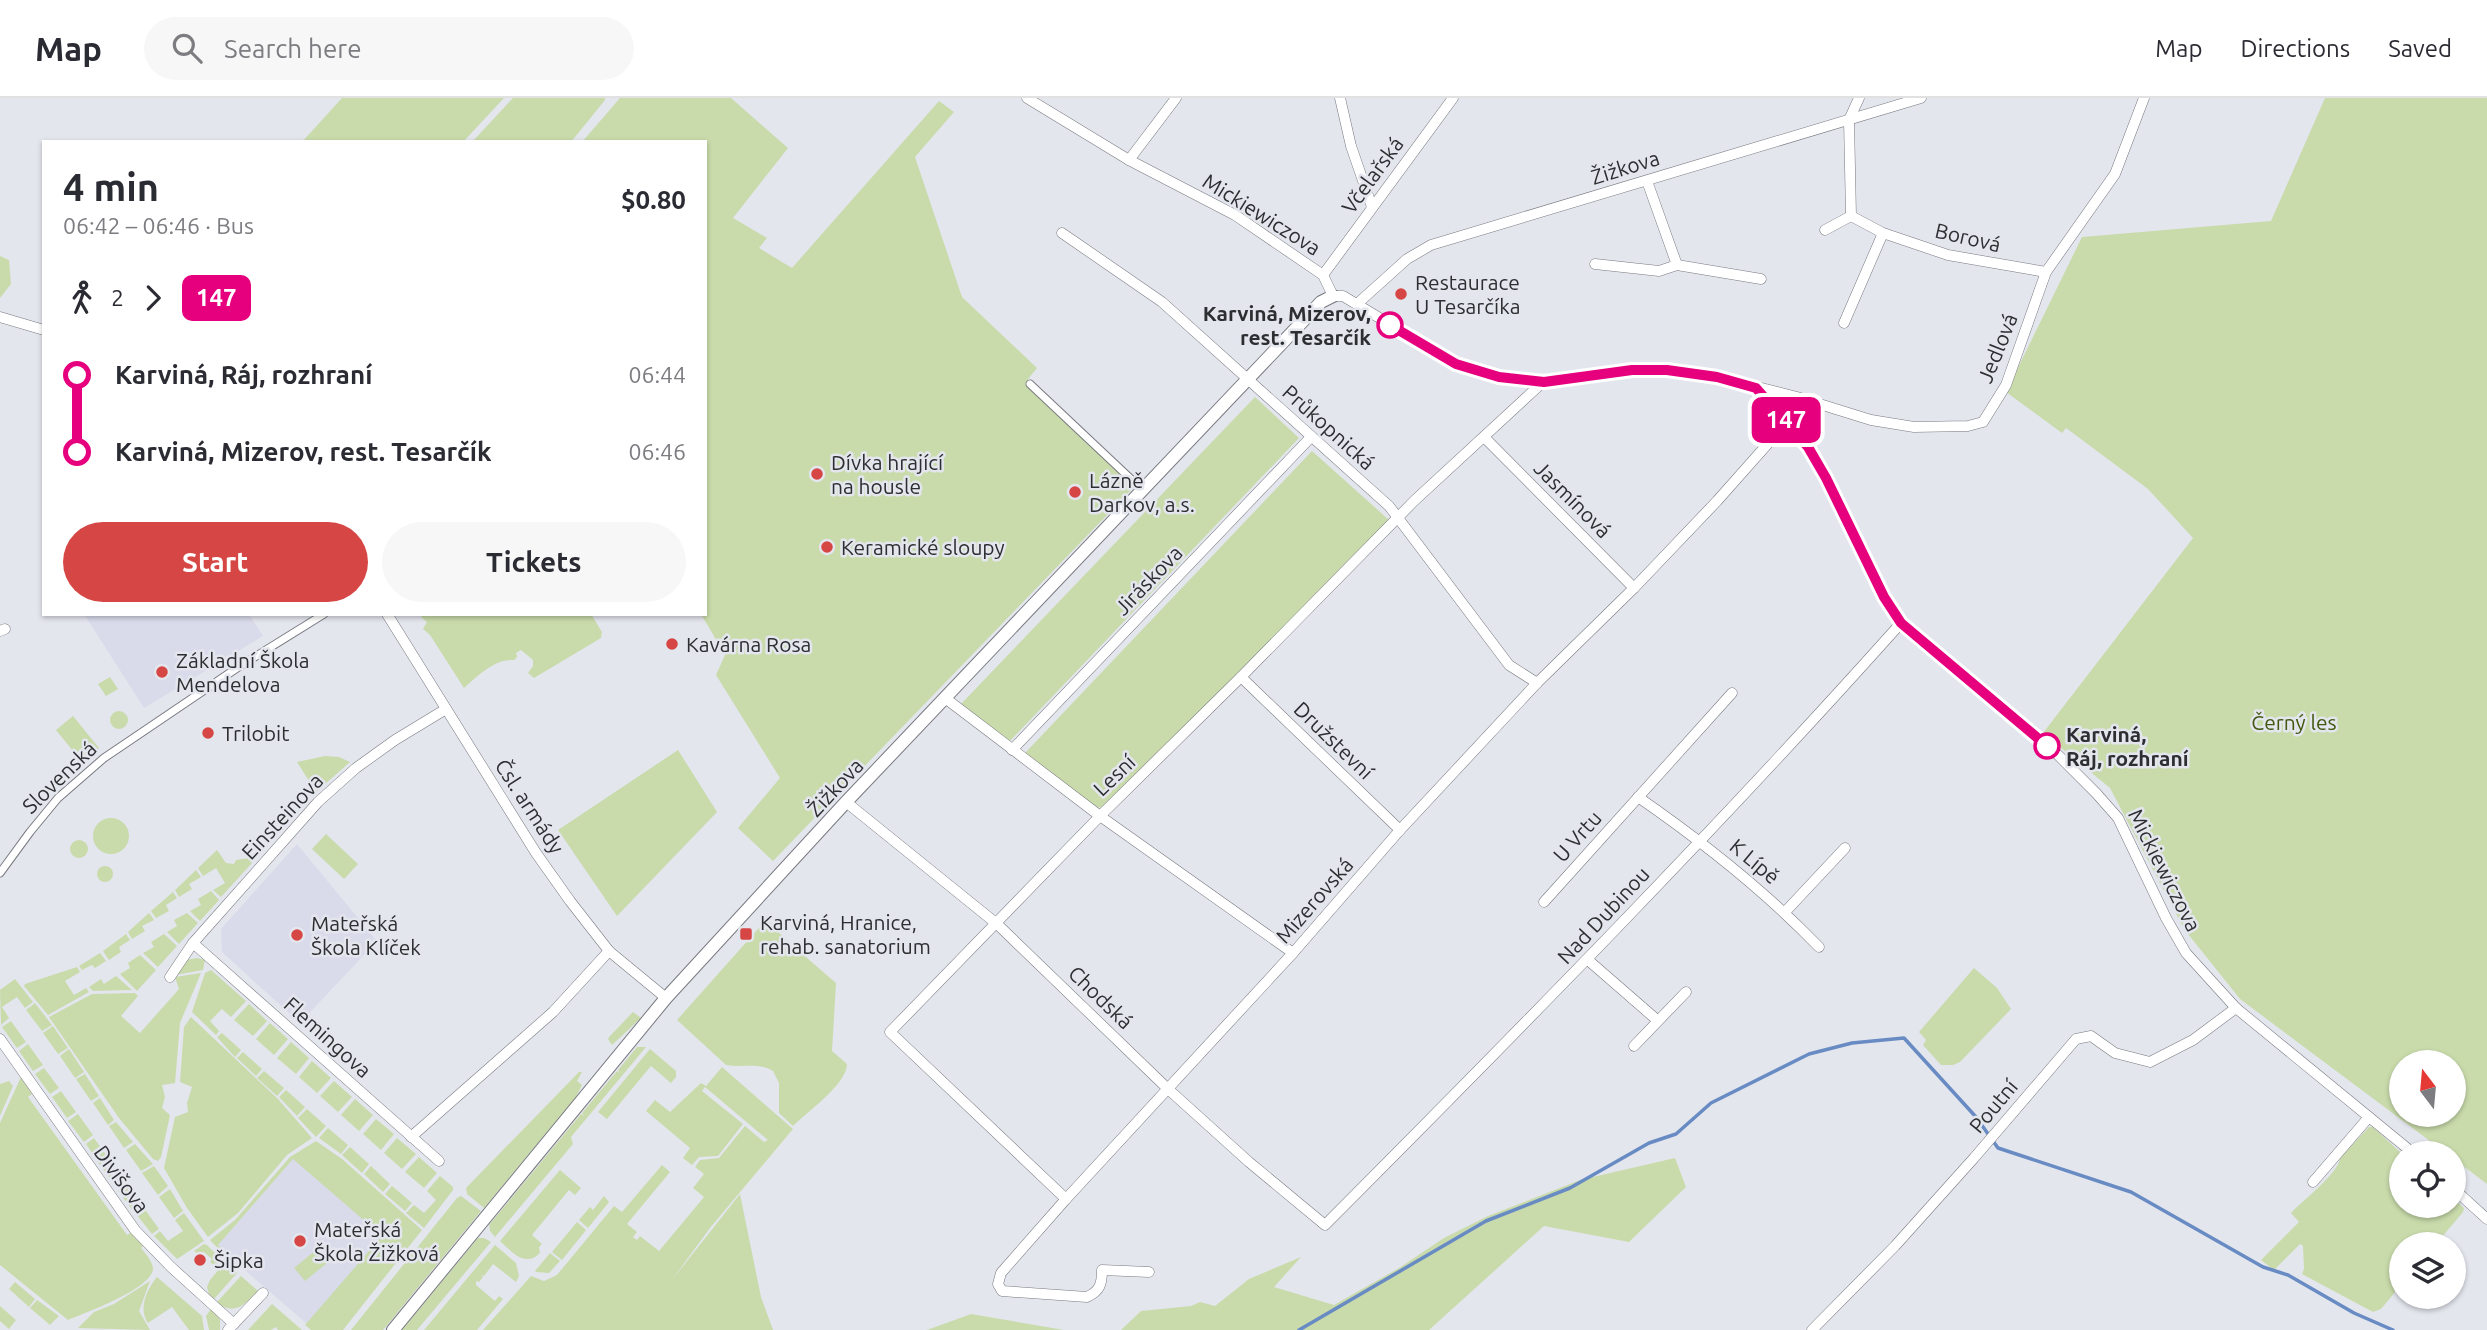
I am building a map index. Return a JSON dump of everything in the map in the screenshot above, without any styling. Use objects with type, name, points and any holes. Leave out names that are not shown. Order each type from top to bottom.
[{"type":"street","name":"Mickiewiczova","points":[[1027,98],[1129,160],[1235,215],[1323,275],[1333,296]]},
{"type":"street","points":[[1129,160],[1176,98]]},
{"type":"street","points":[[1340,98],[1350,146],[1372,207]]},
{"type":"street","name":"Včelařská","points":[[1323,275],[1453,98]]},
{"type":"street","points":[[1825,230],[1851,216],[1849,120],[1859,98]]},
{"type":"street","name":"Žižkova","points":[[1357,304],[1407,259],[1430,245],[1920,98]]},
{"type":"street","name":"Jedlová","points":[[1756,388],[1797,397],[1871,420],[1914,427],[1968,426],[1983,422],[2006,385],[2046,272],[2115,174],[2144,98]]},
{"type":"street","points":[[1647,181],[1677,265]]},
{"type":"street","name":"Borová","points":[[1851,216],[1883,233],[1948,255],[2046,272]]},
{"type":"street","name":"Průkopnická","points":[[1062,233],[1162,302],[1400,517],[1509,665],[1537,683]]},
{"type":"street","points":[[1844,323],[1883,233]]},
{"type":"street","points":[[1595,264],[1659,271],[1677,265],[1761,279]]},
{"type":"street","points":[[1333,296],[1343,296],[1456,364],[1499,377],[1544,382],[1632,370],[1667,370],[1717,377],[1756,388]]},
{"type":"street","name":"Žižkova","points":[[393,1330],[666,998],[846,802],[1321,302],[1333,296]]},
{"type":"street","points":[[0,317],[42,329]]},
{"type":"street","name":"Lesní","points":[[1066,1199],[890,1032],[1100,816],[1414,501],[1544,382]]},
{"type":"street","points":[[1030,384],[1133,481]]},
{"type":"street","name":"Mickiewiczova","points":[[1756,388],[1788,421],[1808,447],[1884,597],[1901,623],[2058,755],[2110,807],[2186,953],[2236,1008],[2398,1141]]},
{"type":"street","name":"Mizerovská","points":[[1149,1272],[1102,1270],[1102,1284],[1096,1293],[1087,1297],[1002,1291],[998,1284],[1001,1273],[1066,1199],[1293,953],[1400,830],[1537,683],[1634,588],[1717,501],[1788,421]]},
{"type":"street","name":"Jiráskova","points":[[1012,750],[1311,437]]},
{"type":"street","name":"Jasmínová","points":[[1485,438],[1634,588]]},
{"type":"street","name":"Slovenská","points":[[0,873],[58,798],[103,758],[321,616]]},
{"type":"street","name":"Čsl. armády","points":[[388,616],[536,853],[608,951],[666,998]]},
{"type":"street","name":"Nad Dubinou","points":[[1325,1225],[1588,960],[1802,734],[1901,623]]},
{"type":"street","name":"Družstevní","points":[[1241,677],[1400,830]]},
{"type":"street","name":"U Vrtu","points":[[1544,902],[1732,693]]},
{"type":"street","points":[[945,698],[1100,816],[1293,953]]},
{"type":"street","name":"Einsteinova","points":[[170,977],[193,943],[318,802],[356,768],[446,709]]},
{"type":"street","points":[[1638,797],[1699,840]]},
{"type":"street","name":"Chodská","points":[[846,802],[997,924],[1168,1089],[1249,1162],[1325,1225]]},
{"type":"street","name":"K Lípě","points":[[1699,840],[1785,912],[1819,947]]},
{"type":"street","name":"K Lípě","points":[[1785,912],[1845,848]]},
{"type":"street","name":"Flemingova","points":[[193,943],[439,1160]]},
{"type":"street","points":[[411,1137],[553,1012],[608,951]]},
{"type":"street","points":[[1588,960],[1657,1020]]},
{"type":"street","points":[[1634,1046],[1686,992]]},
{"type":"street","name":"Poutní","points":[[1812,1330],[1904,1236],[2076,1038],[2091,1037],[2115,1053],[2150,1062],[2193,1040],[2236,1008]]},
{"type":"street","name":"Divišova","points":[[1,1044],[135,1230],[231,1327]]},
{"type":"street","points":[[2313,1182],[2369,1118]]},
{"type":"street","points":[[2466,1200],[2487,1219]]},
{"type":"street","points":[[231,1327],[264,1293]]},
{"type":"shaded area","name":"Základní Škola Mendelova","points":[[85,616],[250,616],[263,636],[144,708]]},
{"type":"shaded area","name":"Mateřská Škola Klíček","points":[[297,844],[377,941],[300,1023],[222,952],[221,929]]},
{"type":"shaded area","name":"Mateřská Škola Žižková","points":[[293,1158],[383,1236],[307,1324],[217,1246]]},
{"type":"green space","points":[[342,98],[504,98],[465,140],[304,140]]},
{"type":"green space","points":[[513,98],[605,98],[573,140],[474,140]]},
{"type":"green space","points":[[620,98],[731,98],[788,148],[733,218],[767,238],[759,248],[792,268],[939,101],[954,112],[915,157],[962,297],[1037,368],[1028,379],[1138,483],[773,861],[738,828],[780,778],[716,675],[725,655],[702,616],[707,616],[707,140],[584,140]]},
{"type":"green space","name":"Černý les","points":[[2325,98],[2487,98],[2487,1184],[2466,1168],[2466,1141],[2430,1141],[2411,1127],[2466,1127],[2466,1050],[2389,1050],[2389,1110],[2240,999],[2184,929],[2110,788],[2043,733],[2193,538],[2148,489],[2066,428],[2062,433],[2006,392],[2082,237],[2271,221]]},
{"type":"green space","points":[[0,256],[9,260],[11,284],[0,298]]},
{"type":"green space","points":[[1255,397],[1299,438],[1010,741],[961,704]]},
{"type":"green space","points":[[1312,451],[1389,520],[1106,806],[1097,808],[1025,753]]},
{"type":"green space","points":[[592,616],[602,632],[601,638],[534,678],[528,673],[533,666],[533,660],[521,650],[516,653],[514,660],[493,665],[464,688],[430,635],[423,629],[427,622],[421,617]]},
{"type":"green space","points":[[110,677],[118,689],[106,696],[98,684]]},
{"type":"green space","points":[[119,711],[125,714],[128,720],[125,726],[119,729],[113,726],[110,720],[113,714]]},
{"type":"green space","points":[[73,716],[99,748],[82,762],[56,730]]},
{"type":"green space","points":[[678,750],[717,812],[617,916],[558,830]]},
{"type":"green space","points":[[325,756],[339,757],[350,762],[316,792],[297,762]]},
{"type":"green space","points":[[111,818],[124,823],[129,836],[124,849],[111,854],[98,849],[93,836],[98,823]]},
{"type":"green space","points":[[326,834],[358,864],[344,879],[312,849]]},
{"type":"green space","points":[[75,840],[83,840],[88,849],[86,856],[75,858],[70,853],[70,845]]},
{"type":"green space","points":[[217,850],[226,863],[234,864],[236,860],[249,858],[252,863],[221,897],[213,890],[225,883],[216,868],[203,876],[198,868]]},
{"type":"green space","points":[[105,866],[111,868],[111,880],[105,882],[99,880],[97,874],[99,868]]},
{"type":"green space","points":[[196,870],[201,877],[189,884],[192,889],[179,897],[175,890]]},
{"type":"green space","points":[[211,891],[219,900],[200,921],[190,911],[201,905],[198,899]]},
{"type":"green space","points":[[173,892],[177,898],[166,905],[169,911],[156,918],[151,911]]},
{"type":"green space","points":[[149,913],[154,920],[142,926],[145,931],[132,939],[128,932]]},
{"type":"green space","points":[[187,913],[198,923],[179,944],[167,932],[177,926],[174,920]]},
{"type":"green space","points":[[767,919],[785,939],[836,983],[832,1051],[847,1064],[834,1089],[793,1126],[779,1113],[779,1083],[773,1071],[756,1066],[726,1065],[677,1020]]},
{"type":"green space","points":[[126,934],[130,940],[119,947],[121,952],[109,960],[103,951]]},
{"type":"green space","points":[[164,934],[177,946],[158,967],[143,953],[154,947],[151,942]]},
{"type":"green space","points":[[100,953],[106,961],[95,968],[92,965],[82,970],[79,966]]},
{"type":"green space","points":[[140,955],[156,970],[137,991],[120,974],[130,968],[128,963]]},
{"type":"green space","points":[[186,960],[205,960],[203,970],[175,975]]},
{"type":"green space","points":[[77,967],[80,972],[65,981],[74,995],[86,988],[89,992],[48,1015],[24,986],[25,984]]},
{"type":"green space","points":[[1974,968],[1997,988],[2011,1009],[1960,1062],[1941,1065],[1923,1045],[1926,1040],[1919,1032]]},
{"type":"green space","points":[[211,970],[246,1001],[231,1017],[222,1009],[210,1021],[219,1031],[216,1035],[192,1012],[205,973]]},
{"type":"green space","points":[[201,973],[180,1023],[175,1083],[162,1085],[165,1097],[162,1108],[170,1115],[158,1161],[153,1159],[119,1118],[49,1017],[92,994],[135,993],[138,996],[121,1016],[140,1033],[179,989],[175,977]]},
{"type":"green space","points":[[116,976],[132,990],[93,991],[89,987],[101,979],[104,984]]},
{"type":"green space","points":[[15,979],[33,1002],[25,1008],[17,997],[2,1007],[9,1018],[1,1025],[0,990]]},
{"type":"green space","points":[[35,1003],[52,1025],[42,1031],[26,1010]]},
{"type":"green space","points":[[249,1004],[267,1021],[253,1036],[234,1020]]},
{"type":"green space","points":[[633,1012],[641,1018],[612,1045],[609,1037]]},
{"type":"green space","points":[[191,1017],[278,1099],[312,1138],[287,1155],[238,1213],[208,1237],[187,1208],[164,1168],[175,1117],[188,1112],[187,1103],[192,1087],[180,1082],[184,1027]]},
{"type":"green space","points":[[11,1021],[26,1042],[17,1048],[2,1027]]},
{"type":"green space","points":[[270,1023],[288,1039],[274,1055],[256,1039]]},
{"type":"green space","points":[[53,1026],[68,1048],[58,1054],[43,1033]]},
{"type":"green space","points":[[222,1033],[241,1050],[235,1057],[217,1037]]},
{"type":"green space","points":[[291,1042],[309,1058],[296,1074],[277,1058]]},
{"type":"green space","points":[[28,1044],[43,1065],[33,1071],[19,1051]]},
{"type":"green space","points":[[637,1047],[646,1047],[571,1137],[573,1144],[495,1237],[489,1225],[581,1114],[584,1116],[582,1113],[617,1071],[620,1073],[618,1070]]},
{"type":"green space","points":[[69,1049],[84,1072],[75,1078],[60,1056]]},
{"type":"green space","points":[[650,1049],[676,1071],[676,1077],[671,1083],[651,1066],[607,1119],[598,1112]]},
{"type":"green space","points":[[243,1052],[262,1069],[256,1076],[237,1058]]},
{"type":"green space","points":[[312,1061],[331,1078],[317,1093],[299,1077]]},
{"type":"green space","points":[[722,1067],[793,1129],[710,1228],[672,1280],[740,1194],[761,1297],[773,1330],[483,1330],[531,1276],[544,1281],[557,1275],[614,1206],[622,1212],[662,1165],[670,1172],[627,1224],[637,1232],[633,1237],[637,1240],[640,1236],[659,1251],[704,1197],[693,1188],[704,1174],[695,1167],[700,1160],[719,1158],[745,1126],[764,1142],[768,1140],[705,1087],[702,1091],[743,1124],[718,1156],[699,1157],[692,1165],[683,1158],[690,1148],[646,1111],[655,1100],[670,1112],[701,1083],[706,1086]]},
{"type":"green space","points":[[44,1068],[59,1088],[50,1094],[35,1074]]},
{"type":"green space","points":[[264,1071],[284,1088],[277,1096],[257,1078]]},
{"type":"green space","points":[[579,1072],[582,1072],[577,1081],[582,1085],[576,1097],[484,1208],[467,1194],[466,1188]]},
{"type":"green space","points":[[85,1074],[99,1096],[91,1101],[76,1079]]},
{"type":"green space","points":[[21,1077],[32,1094],[28,1097],[127,1235],[132,1232],[143,1246],[141,1248],[153,1268],[143,1284],[103,1306],[68,1320],[0,1265],[0,1123]]},
{"type":"green space","points":[[9,1081],[13,1086],[0,1116],[0,1084]]},
{"type":"green space","points":[[334,1081],[352,1097],[338,1112],[320,1096]]},
{"type":"green space","points":[[286,1090],[305,1107],[297,1116],[279,1097]]},
{"type":"green space","points":[[61,1091],[76,1112],[67,1118],[52,1097]]},
{"type":"green space","points":[[100,1098],[114,1120],[108,1125],[93,1103]]},
{"type":"green space","points":[[355,1099],[373,1115],[359,1131],[341,1115]]},
{"type":"green space","points":[[307,1109],[326,1126],[316,1137],[298,1118]]},
{"type":"green space","points":[[78,1114],[93,1135],[84,1142],[68,1121]]},
{"type":"green space","points":[[376,1119],[394,1134],[381,1150],[363,1134]]},
{"type":"green space","points":[[116,1122],[133,1142],[124,1148],[109,1126]]},
{"type":"green space","points":[[2369,1127],[2373,1127],[2389,1142],[2389,1218],[2458,1218],[2446,1232],[2389,1232],[2389,1299],[2381,1309],[2373,1312],[2302,1274],[2303,1246],[2300,1244],[2274,1270],[2261,1260],[2299,1222],[2291,1213],[2327,1179],[2340,1158]]},
{"type":"green space","points":[[328,1128],[348,1145],[341,1154],[319,1138]]},
{"type":"green space","points":[[94,1138],[109,1159],[100,1165],[86,1144]]},
{"type":"green space","points":[[397,1138],[416,1154],[402,1169],[384,1153]]},
{"type":"green space","points":[[316,1141],[342,1159],[422,1230],[343,1330],[311,1330],[305,1325],[382,1236],[293,1159],[218,1245],[226,1253],[224,1255],[210,1240],[235,1220],[290,1157]]},
{"type":"green space","points":[[135,1144],[153,1164],[141,1171],[126,1150]]},
{"type":"green space","points":[[350,1147],[369,1164],[362,1173],[342,1155]]},
{"type":"green space","points":[[419,1157],[437,1173],[424,1188],[405,1172]]},
{"type":"green space","points":[[1675,1158],[1686,1187],[1629,1242],[1544,1226],[1429,1330],[1121,1330],[1141,1311],[1191,1306],[1200,1302],[1215,1306],[1249,1279],[1301,1257],[1274,1287],[1334,1305],[1399,1268],[1444,1238],[1488,1216],[1580,1180]]},
{"type":"green space","points":[[111,1161],[125,1182],[117,1188],[102,1168]]},
{"type":"green space","points":[[154,1166],[168,1186],[158,1195],[142,1173]]},
{"type":"green space","points":[[371,1166],[390,1184],[383,1192],[364,1174]]},
{"type":"green space","points":[[560,1170],[581,1188],[575,1195],[569,1190],[532,1235],[542,1244],[539,1247],[540,1253],[529,1259],[519,1257],[500,1241]]},
{"type":"green space","points":[[440,1176],[453,1190],[424,1228],[406,1213],[414,1205],[424,1213],[436,1200],[427,1191]]},
{"type":"green space","points":[[127,1185],[142,1205],[133,1211],[118,1191]]},
{"type":"green space","points":[[392,1186],[412,1203],[405,1211],[385,1194]]},
{"type":"green space","points":[[170,1189],[183,1211],[174,1218],[159,1197]]},
{"type":"green space","points":[[461,1196],[481,1211],[383,1330],[351,1330],[457,1198]]},
{"type":"green space","points":[[604,1196],[609,1202],[588,1228],[579,1220],[590,1207],[593,1210]]},
{"type":"green space","points":[[144,1208],[159,1229],[152,1234],[136,1214]]},
{"type":"green space","points":[[184,1213],[204,1241],[177,1259],[154,1236],[160,1231],[168,1241],[183,1231],[175,1220]]},
{"type":"green space","points":[[577,1222],[586,1230],[562,1260],[552,1252]]},
{"type":"green space","points":[[478,1238],[491,1242],[417,1330],[402,1330]]},
{"type":"green space","points":[[204,1244],[221,1259],[215,1266],[204,1252],[200,1256],[194,1251]]},
{"type":"green space","points":[[495,1245],[516,1263],[519,1276],[516,1282],[493,1264],[484,1276],[481,1275],[483,1277],[479,1282],[476,1281],[476,1285],[495,1301],[499,1296],[503,1299],[477,1330],[424,1330]]},
{"type":"green space","points":[[316,1250],[327,1263],[305,1281],[294,1268]]},
{"type":"green space","points":[[550,1253],[560,1261],[549,1273],[536,1272],[535,1271]]},
{"type":"green space","points":[[225,1262],[237,1273],[214,1299],[207,1287]]},
{"type":"green space","points":[[241,1276],[258,1291],[234,1309],[217,1302]]},
{"type":"green space","points":[[157,1277],[202,1316],[204,1330],[189,1330],[172,1307],[148,1323],[144,1311],[145,1299]]},
{"type":"green space","points":[[150,1281],[139,1311],[150,1330],[78,1328],[94,1312],[114,1304]]},
{"type":"green space","points":[[15,1282],[35,1299],[29,1307],[9,1289]]},
{"type":"green space","points":[[37,1300],[59,1316],[50,1325],[30,1308]]},
{"type":"green space","points":[[272,1304],[302,1330],[278,1330],[276,1327],[271,1330],[248,1330]]},
{"type":"green space","points":[[0,1306],[16,1320],[9,1329],[0,1321]]},
{"type":"green space","points":[[211,1309],[220,1319],[220,1330],[209,1330],[206,1316]]},
{"type":"green space","points":[[971,1314],[1064,1330],[927,1330]]},
{"type":"waterway","points":[[1299,1330],[1486,1221],[1570,1188],[1649,1143],[1676,1134],[1711,1103],[1809,1054],[1852,1043],[1904,1038],[1976,1117],[1998,1148],[2131,1192],[2263,1267],[2288,1275],[2354,1313],[2393,1330]]},
{"type":"bus line","name":"147","points":[[1390,325],[1456,364],[1499,377],[1544,382],[1632,370],[1667,370],[1717,377],[1756,388],[1788,421],[1808,447],[1884,597],[1901,623],[2047,746]]},
{"type":"place","name":"Restaurace U Tesarčíka","points":[[1401,294]]},
{"type":"place","name":"Karviná, Mizerov, rest. Tesarčík","points":[[1390,325]]},
{"type":"place","name":"Dívka hrající na housle","points":[[817,474]]},
{"type":"place","name":"Lázně Darkov, a.s.","points":[[1075,492]]},
{"type":"place","name":"Keramické sloupy","points":[[827,547]]},
{"type":"place","name":"Kavárna Rosa","points":[[672,644]]},
{"type":"place","name":"Základní Škola Mendelova","points":[[162,672]]},
{"type":"place","name":"Trilobit","points":[[208,733]]},
{"type":"place","name":"Karviná, Ráj, rozhraní","points":[[2047,746]]},
{"type":"place","name":"Karviná, Hranice, rehab. sanatorium","points":[[746,934]]},
{"type":"place","name":"Mateřská Škola Klíček","points":[[297,935]]},
{"type":"place","name":"Mateřská Škola Žižková","points":[[300,1241]]},
{"type":"place","name":"Šipka","points":[[200,1260]]}]
